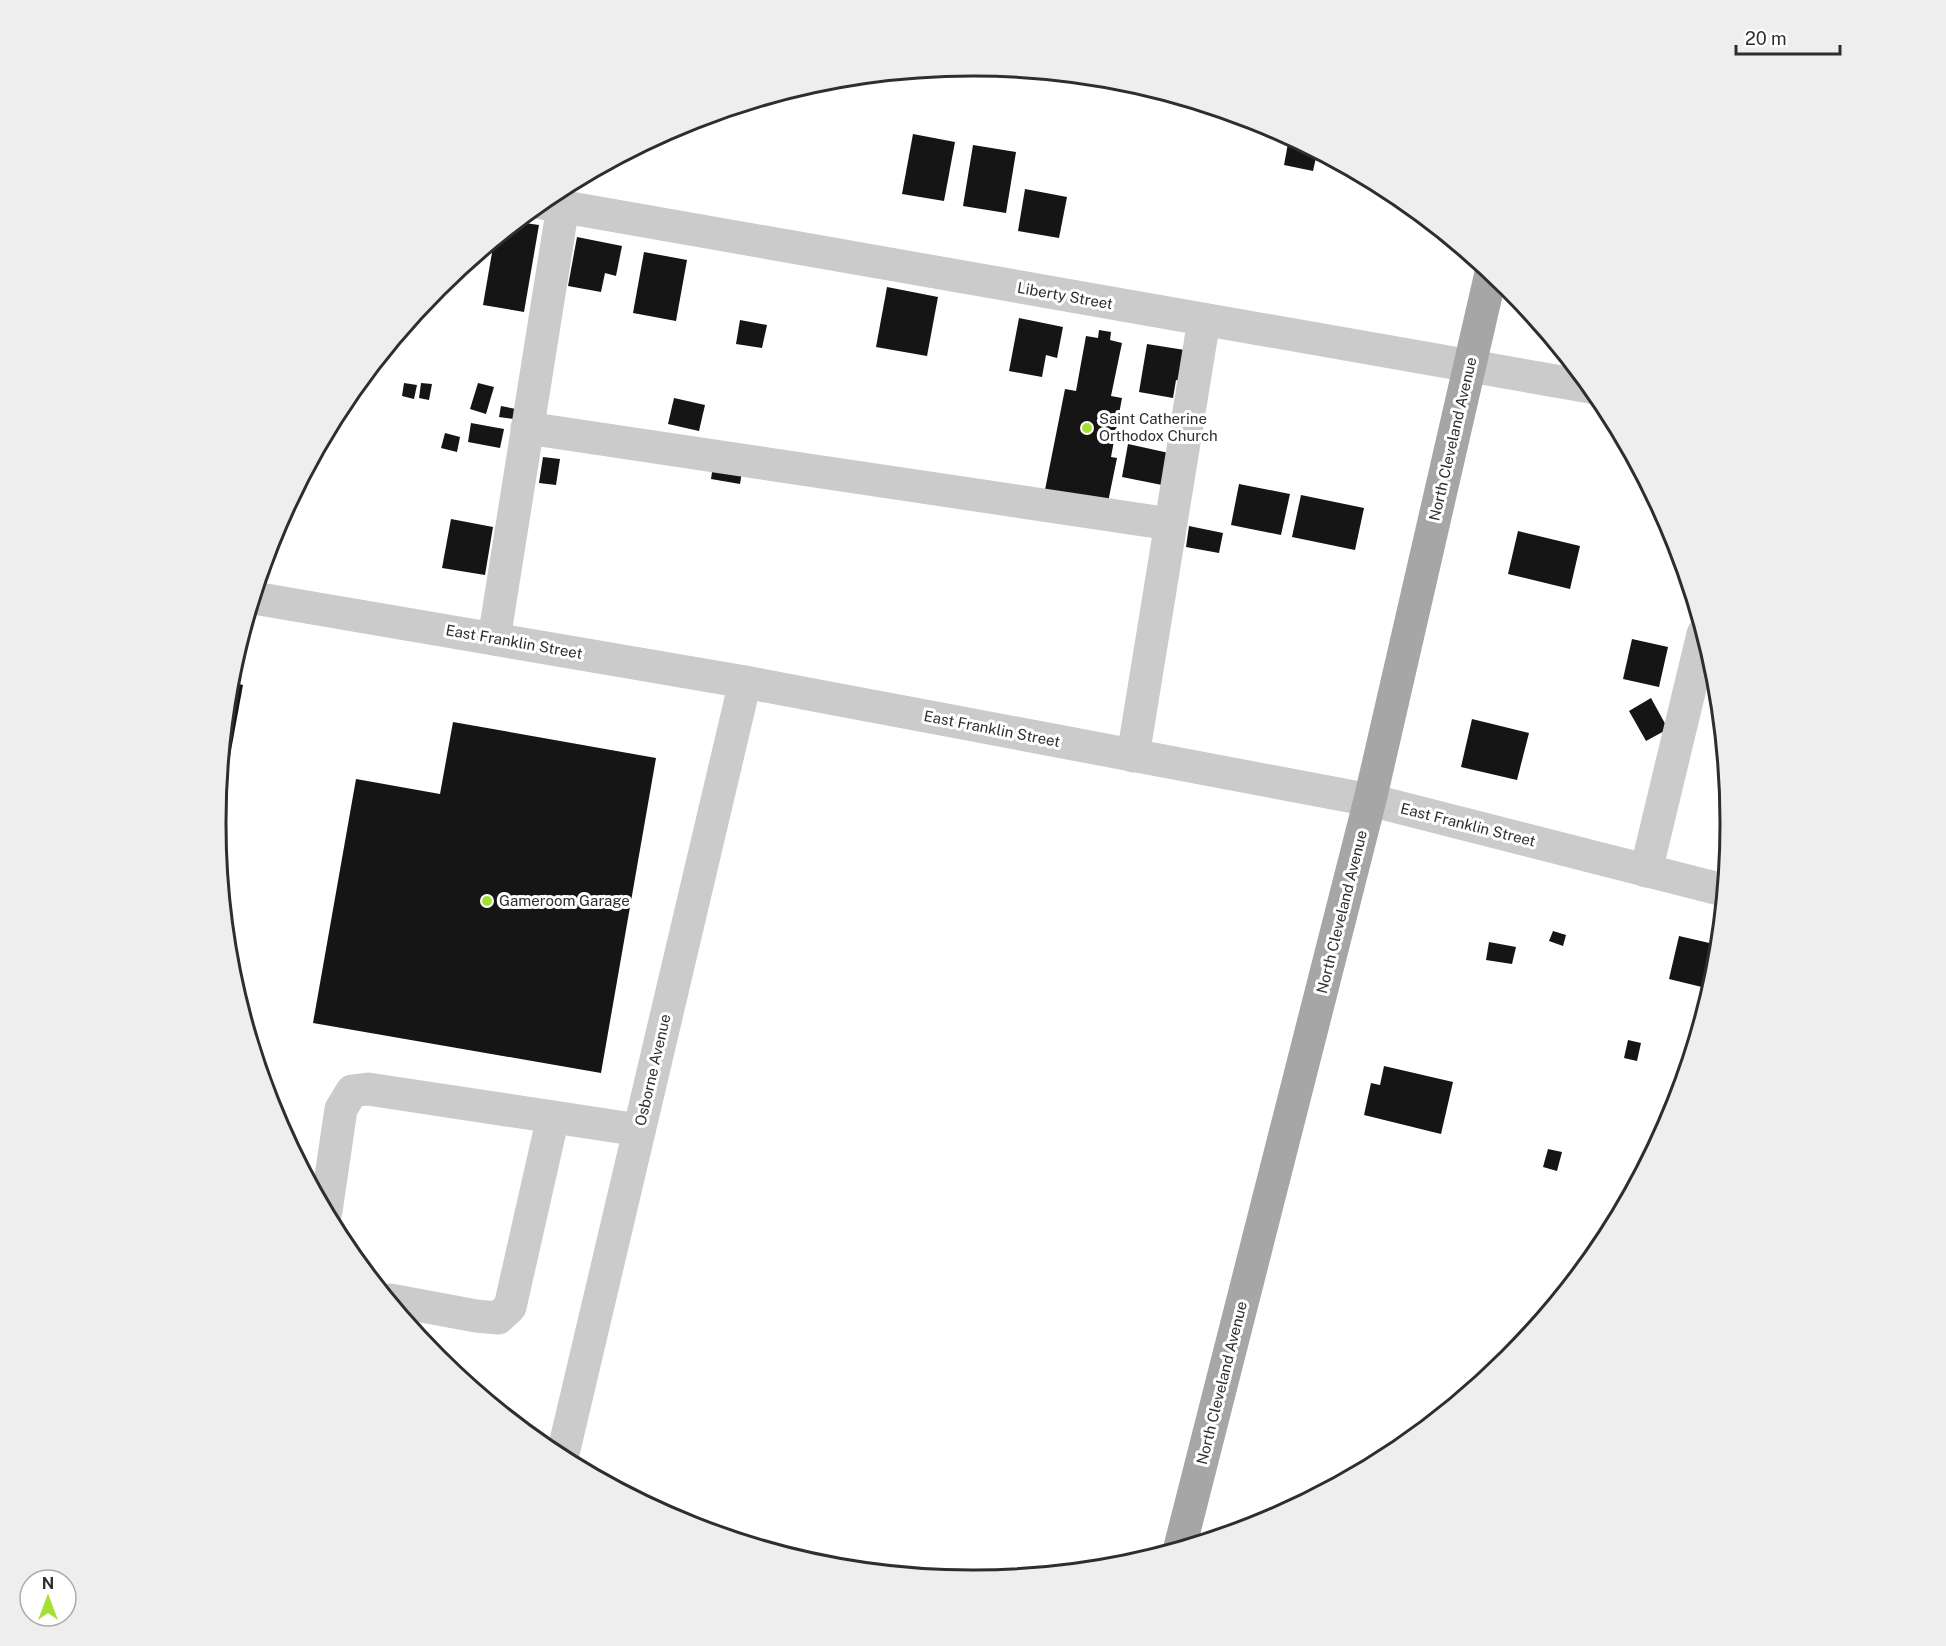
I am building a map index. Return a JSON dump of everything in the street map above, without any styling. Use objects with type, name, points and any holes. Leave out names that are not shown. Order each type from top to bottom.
[{"type":"main road","name":"North Cleveland Avenue","points":[[1182,1539],[1370,800],[1489,284]]},
{"type":"street","name":"Liberty Street","points":[[554,205],[1577,385]]},
{"type":"street","points":[[494,639],[527,428],[552,207]]},
{"type":"street","points":[[1133,756],[1204,320]]},
{"type":"street","points":[[527,428],[1170,524]]},
{"type":"street","name":"East Franklin Street","points":[[261,599],[745,682],[1370,800],[1716,888]]},
{"type":"street","points":[[1646,871],[1699,651]]},
{"type":"street","name":"Osborne Avenue","points":[[564,1448],[745,682]]},
{"type":"street","points":[[328,1198],[341,1109],[352,1091],[368,1089],[639,1130]]},
{"type":"street","points":[[402,1302],[498,1318],[510,1307],[553,1117]]},
{"type":"building","points":[[913,134],[955,142],[944,201],[902,194]]},
{"type":"building","points":[[973,145],[1016,152],[1006,213],[963,206]]},
{"type":"building","points":[[1288,146],[1315,160],[1313,171],[1284,165]]},
{"type":"building","points":[[1025,189],[1067,197],[1059,238],[1018,231]]},
{"type":"building","points":[[529,224],[539,225],[524,312],[483,305],[492,253]]},
{"type":"building","points":[[577,237],[622,246],[616,276],[605,273],[601,292],[568,286]]},
{"type":"building","points":[[644,252],[687,260],[676,321],[633,313]]},
{"type":"building","points":[[887,287],[938,297],[927,356],[876,347]]},
{"type":"building","points":[[1019,318],[1063,327],[1057,358],[1046,355],[1042,377],[1009,371]]},
{"type":"building","points":[[740,320],[767,325],[762,348],[736,344]]},
{"type":"building","name":"Saint Catherine Orthodox Church","points":[[1099,330],[1111,332],[1110,340],[1122,343],[1111,396],[1122,398],[1111,457],[1117,458],[1107,507],[1044,495],[1065,389],[1076,391],[1086,336],[1098,338]]},
{"type":"building","points":[[1147,344],[1191,351],[1186,382],[1176,380],[1173,398],[1139,392]]},
{"type":"building","points":[[404,383],[417,385],[414,399],[402,396]]},
{"type":"building","points":[[421,383],[432,384],[429,400],[419,398]]},
{"type":"building","points":[[478,383],[494,387],[486,414],[470,409]]},
{"type":"building","points":[[674,398],[705,405],[699,431],[668,424]]},
{"type":"building","points":[[501,406],[516,409],[514,419],[499,417]]},
{"type":"building","points":[[471,423],[504,429],[500,448],[468,442]]},
{"type":"building","points":[[445,433],[460,437],[457,452],[441,448]]},
{"type":"building","points":[[1128,444],[1178,455],[1172,487],[1122,477]]},
{"type":"building","points":[[543,457],[560,459],[556,485],[539,483]]},
{"type":"building","points":[[714,459],[743,465],[740,484],[711,479]]},
{"type":"building","points":[[1239,484],[1290,494],[1281,535],[1231,525]]},
{"type":"building","points":[[1301,495],[1364,508],[1355,550],[1292,537]]},
{"type":"building","points":[[451,519],[493,527],[485,575],[442,568]]},
{"type":"building","points":[[1189,526],[1223,533],[1219,553],[1186,547]]},
{"type":"building","points":[[1518,531],[1580,546],[1570,589],[1508,574]]},
{"type":"building","points":[[1632,639],[1668,647],[1659,687],[1623,679]]},
{"type":"building","points":[[240,684],[243,685],[230,756],[233,726]]},
{"type":"building","points":[[1651,698],[1668,729],[1646,741],[1629,711]]},
{"type":"building","points":[[1472,719],[1529,733],[1517,780],[1461,767]]},
{"type":"building","points":[[453,722],[656,758],[601,1073],[313,1023],[356,779],[440,794]]},
{"type":"building","points":[[1553,931],[1566,935],[1563,946],[1549,941]]},
{"type":"building","points":[[1679,936],[1709,943],[1701,987],[1669,979]]},
{"type":"building","points":[[1489,942],[1516,947],[1512,964],[1486,960]]},
{"type":"building","points":[[1628,1040],[1641,1043],[1637,1061],[1624,1058]]},
{"type":"building","points":[[1384,1066],[1453,1082],[1441,1134],[1364,1115],[1371,1083],[1380,1085]]},
{"type":"building","points":[[1548,1149],[1562,1152],[1557,1171],[1543,1167]]},
{"type":"place","name":"Saint Catherine Orthodox Church","points":[[1087,428]]},
{"type":"place","name":"Gameroom Garage","points":[[487,901]]}]
